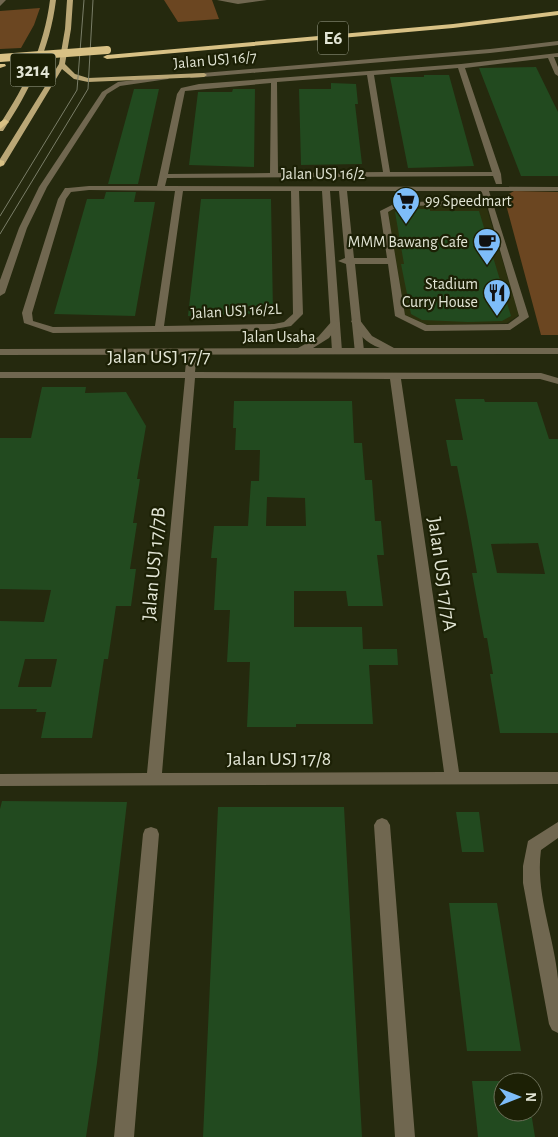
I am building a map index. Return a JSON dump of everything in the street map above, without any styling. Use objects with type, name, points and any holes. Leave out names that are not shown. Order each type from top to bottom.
[{"type":"highway","name":"E6","points":[[107,54],[558,6]]},
{"type":"highway","name":"E6","points":[[0,62],[434,28],[558,13]]},
{"type":"main road","name":"3214","points":[[2,126],[26,86],[49,32],[53,0]]},
{"type":"main road","name":"3214","points":[[0,164],[62,64],[72,1]]},
{"type":"main road","points":[[62,64],[67,73],[75,78],[88,80],[204,74]]},
{"type":"street","points":[[0,4],[3,0]]},
{"type":"street","points":[[220,0],[238,2],[264,0]]},
{"type":"street","name":"Jalan USJ 16/7","points":[[0,294],[23,228],[43,187],[104,93],[118,84],[204,74],[490,51],[558,42]]},
{"type":"street","points":[[161,188],[180,94],[183,89],[199,86],[461,66],[558,55]]},
{"type":"street","points":[[550,56],[558,74]]},
{"type":"street","points":[[461,66],[501,189]]},
{"type":"street","points":[[370,73],[387,175]]},
{"type":"street","points":[[274,80],[274,175]]},
{"type":"street","name":"Jalan USJ 16/2","points":[[164,176],[497,174]]},
{"type":"street","name":"Jalan USJ 16/2","points":[[44,329],[29,323],[27,313],[62,199],[68,190],[88,188],[558,189]]},
{"type":"street","points":[[159,329],[179,188]]},
{"type":"street","name":"Jalan USJ 16/2L","points":[[44,329],[264,328],[283,327],[293,322],[298,314],[295,188]]},
{"type":"street","points":[[326,188],[337,351]]},
{"type":"street","points":[[343,189],[359,351]]},
{"type":"street","points":[[484,189],[490,203],[524,317],[510,327],[425,328],[400,316],[384,211],[398,204],[490,203]]},
{"type":"street","points":[[331,261],[392,261]]},
{"type":"street","points":[[356,321],[361,331],[375,344],[401,351]]},
{"type":"street","points":[[296,352],[321,341],[328,335],[335,323]]},
{"type":"street","name":"Jalan Usaha","points":[[0,352],[558,351]]},
{"type":"street","name":"Jalan USJ 17/7B","points":[[154,780],[192,352]]},
{"type":"street","name":"Jalan USJ 17/7","points":[[0,375],[541,376],[558,381]]},
{"type":"street","name":"Jalan USJ 17/7A","points":[[395,375],[452,778]]},
{"type":"street","name":"Jalan USJ 17/8","points":[[0,780],[558,778]]},
{"type":"street","points":[[382,825],[405,1137]]},
{"type":"street","points":[[558,829],[534,846],[531,866],[531,883],[558,1024]]},
{"type":"street","points":[[124,1137],[151,834]]},
{"type":"shaded area","points":[[164,0],[212,0],[219,19],[178,22]]},
{"type":"shaded area","points":[[40,8],[34,25],[21,48],[0,49],[0,11]]},
{"type":"shaded area","points":[[514,191],[558,192],[558,335],[541,335],[504,197]]},
{"type":"shaded area","points":[[401,206],[486,206],[519,315],[507,323],[427,325],[405,315],[388,212]]},
{"type":"building","points":[[536,67],[558,112],[558,176],[521,176],[479,68]]},
{"type":"building","points":[[424,75],[449,75],[474,166],[408,168],[390,77],[424,77]]},
{"type":"building","points":[[331,83],[356,84],[358,104],[355,104],[362,164],[301,165],[299,89],[331,89]]},
{"type":"building","points":[[134,89],[159,89],[138,184],[108,184]]},
{"type":"building","points":[[233,89],[255,89],[254,167],[189,165],[198,92],[232,92]]},
{"type":"building","points":[[106,192],[136,192],[134,202],[155,202],[135,316],[54,314],[87,199],[104,199]]},
{"type":"building","points":[[201,199],[271,199],[273,313],[188,316]]},
{"type":"building","points":[[403,209],[479,211],[511,316],[502,321],[468,322],[422,320],[411,314],[401,264],[404,264],[395,212]]},
{"type":"building","points":[[42,387],[86,387],[85,393],[126,392],[146,426],[137,479],[140,479],[133,523],[137,523],[130,569],[136,569],[131,606],[116,606],[108,659],[104,659],[92,738],[41,738],[46,712],[36,712],[37,709],[0,709],[0,621],[44,622],[51,590],[0,589],[0,438],[31,438]],"holes":[[[25,659],[57,659],[51,687],[18,687]]]},
{"type":"building","points":[[455,399],[484,399],[485,402],[537,402],[549,439],[558,439],[558,733],[500,733],[490,674],[493,674],[487,638],[484,638],[472,573],[477,573],[468,522],[457,466],[451,466],[446,440],[463,440]],"holes":[[[538,543],[545,574],[497,573],[491,544]]]},
{"type":"building","points":[[234,401],[352,401],[354,443],[362,443],[365,480],[372,480],[375,521],[381,521],[384,555],[377,555],[383,606],[348,606],[346,591],[294,591],[294,627],[362,627],[363,649],[397,649],[398,665],[369,665],[373,724],[296,724],[296,727],[247,727],[250,662],[227,662],[230,610],[214,610],[217,558],[211,558],[214,526],[248,526],[251,481],[259,481],[260,450],[235,450],[236,428],[233,428]],"holes":[[[267,497],[305,498],[306,526],[266,526]]]},
{"type":"building","points":[[2,801],[127,802],[97,1063],[86,1137],[0,1137],[0,809]]},
{"type":"building","points":[[218,807],[344,807],[362,1137],[203,1137]]},
{"type":"building","points":[[456,812],[479,812],[484,852],[462,852]]},
{"type":"building","points":[[449,903],[497,903],[521,1051],[467,1051]]},
{"type":"building","points":[[472,1081],[493,1081],[493,1122],[533,1122],[535,1137],[478,1137]]},
{"type":"tram line","points":[[0,216],[77,90],[84,0]]},
{"type":"tram line","points":[[0,234],[88,89],[93,0]]},
{"type":"place","name":"99 Speedmart","points":[[406,225]]},
{"type":"place","name":"MMM Bawang Cafe","points":[[487,266]]},
{"type":"place","name":"Stadium Curry House","points":[[497,317]]}]
